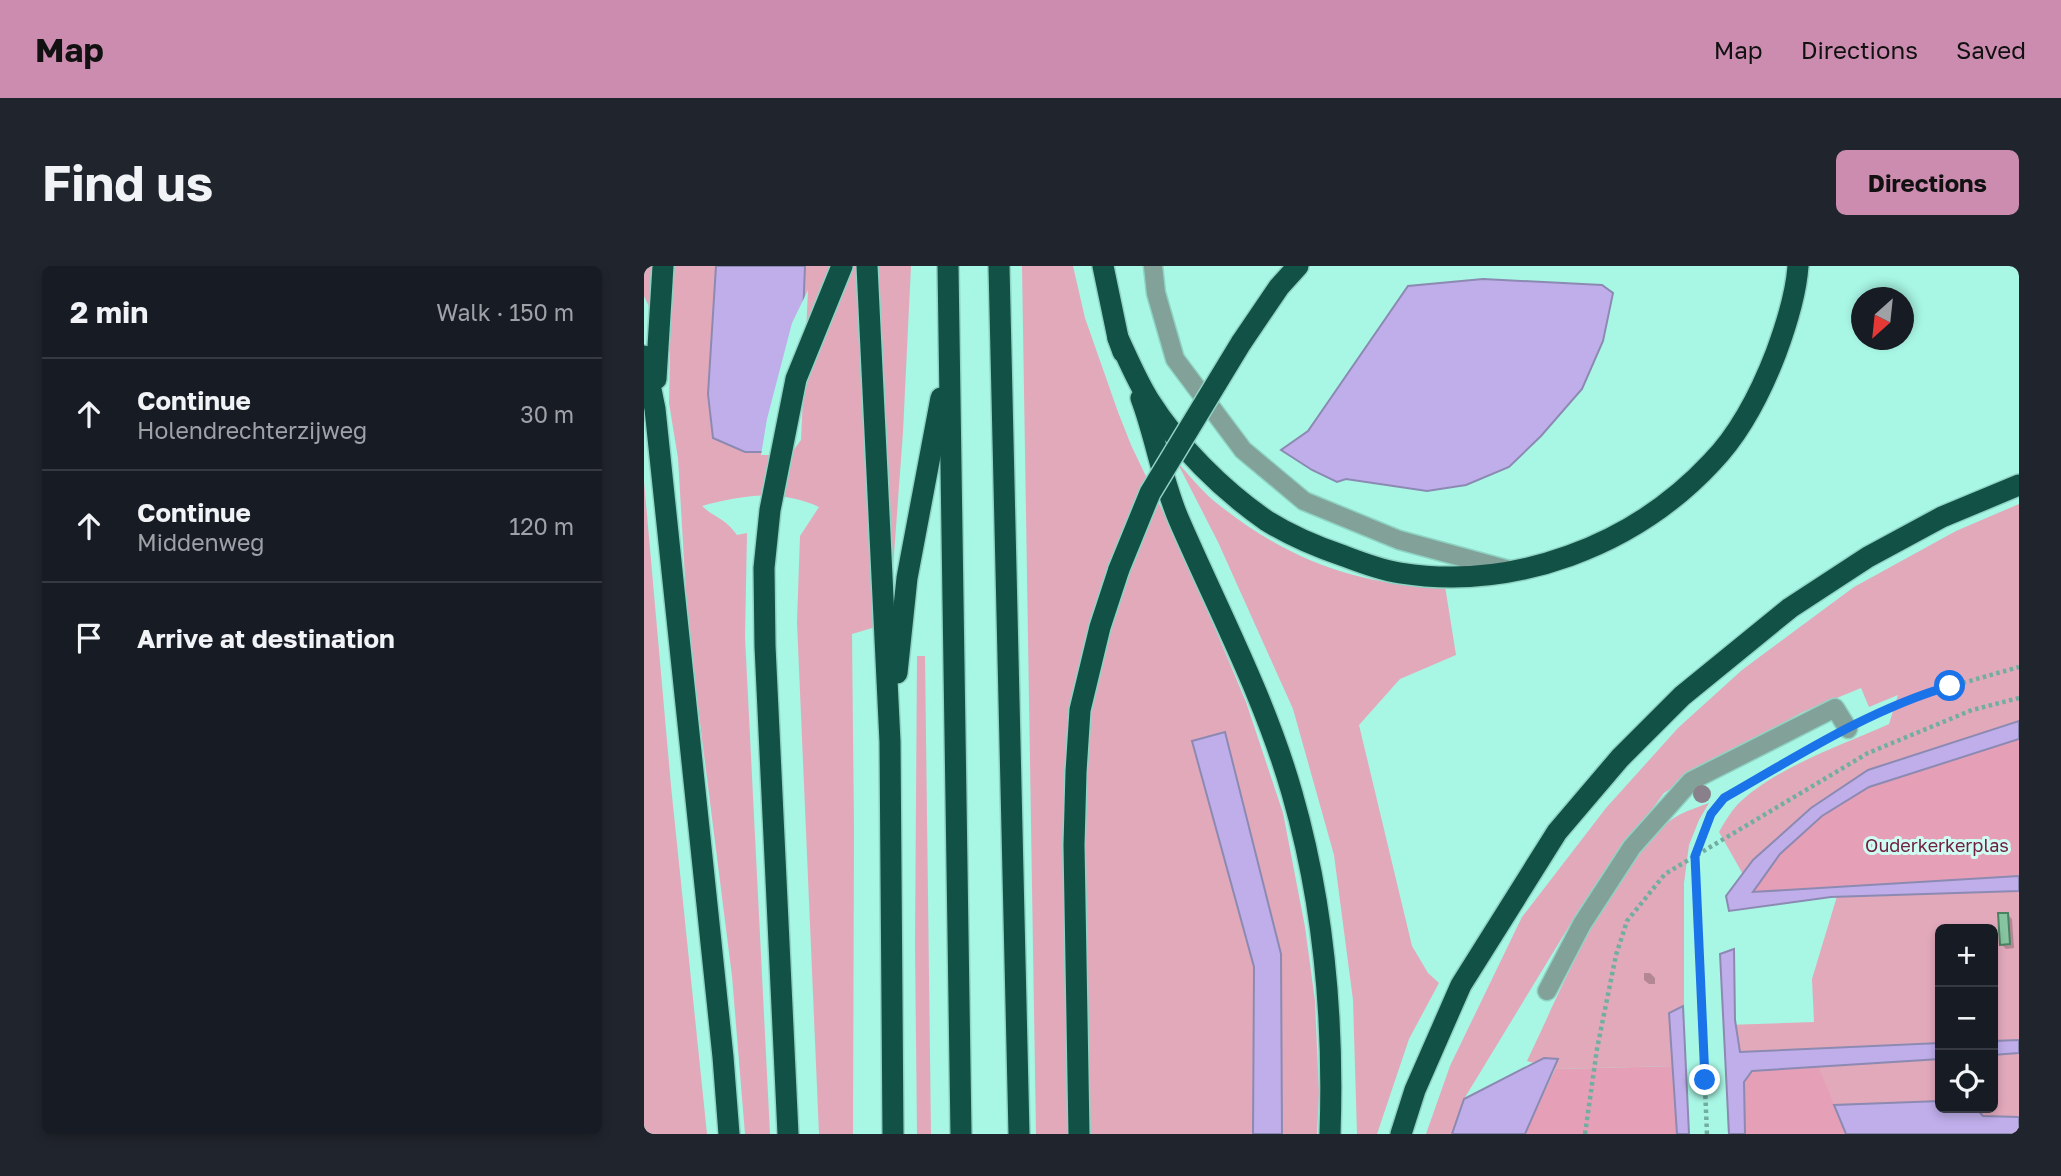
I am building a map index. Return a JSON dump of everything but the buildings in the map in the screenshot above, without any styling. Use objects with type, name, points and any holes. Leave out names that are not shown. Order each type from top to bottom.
[{"type":"highway","points":[[655,409],[663,266]]},
{"type":"highway","points":[[788,1134],[765,646],[764,568],[770,510],[796,379],[842,266]]},
{"type":"highway","points":[[867,266],[890,742],[893,1134]]},
{"type":"highway","points":[[948,266],[961,1134]]},
{"type":"highway","points":[[999,266],[1019,1134]]},
{"type":"highway","points":[[1103,266],[1118,338],[1144,407],[1178,517],[1223,614],[1269,725],[1292,792],[1320,917],[1332,1064],[1330,1134]]},
{"type":"highway","points":[[1079,1134],[1074,845],[1076,772],[1080,710],[1100,627],[1118,569],[1150,493],[1241,343],[1279,287],[1298,266]]},
{"type":"highway","points":[[1118,338],[1149,400],[1178,437],[1201,464],[1268,521],[1320,548],[1399,573],[1441,576],[1515,572],[1572,555],[1612,538],[1649,517],[1714,461],[1740,425],[1764,382],[1784,332],[1798,266]]},
{"type":"highway","points":[[890,742],[907,578],[949,353]]},
{"type":"highway","points":[[644,356],[655,409],[729,1134]]},
{"type":"highway","points":[[1401,1134],[1415,1090],[1461,985],[1558,832],[1620,758],[1682,696],[1790,608],[1868,557],[1942,517],[2019,485]]},
{"type":"lane","points":[[1153,266],[1156,293],[1175,359],[1243,450],[1304,501],[1399,540],[1515,572]]},
{"type":"lane","points":[[1548,991],[1581,925],[1632,847],[1691,781],[1835,708],[1848,729]]},
{"type":"path","points":[[1707,1134],[1695,856],[1711,814],[1724,798],[1848,729],[1927,693],[2019,667]]},
{"type":"path","points":[[1585,1134],[1597,1049],[1616,955],[1627,920],[1665,874],[1868,753],[1972,710],[2019,698]]},
{"type":"green space","points":[[644,266],[911,266],[903,432],[889,623],[852,634],[853,1134],[819,1134],[797,622],[800,536],[819,507],[804,501],[775,496],[746,497],[702,506],[737,535],[747,533],[745,637],[770,1134],[745,1134],[732,976],[688,628],[678,458],[669,403],[670,352],[644,296]]},
{"type":"green space","points":[[1022,266],[1073,266],[1085,318],[1131,445],[1188,564],[1246,702],[1283,813],[1305,927],[1315,1001],[1319,1093],[1317,1134],[1036,1134]]},
{"type":"green space","points":[[1177,462],[1214,501],[1240,521],[1294,553],[1322,565],[1381,581],[1445,586],[1456,655],[1400,679],[1359,725],[1412,946],[1428,973],[1439,983],[1409,1039],[1377,1134],[1357,1134],[1353,1000],[1334,855],[1293,709],[1218,542]]},
{"type":"green space","points":[[644,481],[671,786],[707,1134],[644,1134]]},
{"type":"green space","name":"Ouderkerkerplas","points":[[2019,504],[2019,1134],[1817,1134],[1726,1064],[1726,1025],[1814,1022],[1812,979],[1870,787],[1822,816],[1753,892],[1719,832],[1737,805],[1770,779],[1809,758],[1889,724],[1898,695],[1869,707],[1861,688],[1803,712],[1712,762],[1664,793],[1582,905],[1464,1099],[1452,1134],[1426,1134],[1450,1066],[1522,917],[1606,808],[1678,728],[1742,670],[1854,587],[1956,531]]},
{"type":"green space","points":[[917,656],[925,656],[931,1134],[917,1134]]},
{"type":"green space","name":"Ouderkerkerplas","points":[[2019,739],[2019,876],[1753,892],[1780,854],[1822,816],[1869,787]]},
{"type":"green space","points":[[1709,803],[1689,845],[1684,883],[1684,1044],[1674,1066],[1555,1069],[1527,1061],[1592,927],[1635,858],[1657,832],[1679,815]]},
{"type":"green space","points":[[1726,1064],[1818,1065],[1846,1134],[1728,1134]]},
{"type":"green space","points":[[1674,1066],[1677,1134],[1525,1134],[1555,1069]]},
{"type":"shaded area","points":[[716,266],[805,266],[798,440],[789,452],[745,452],[713,438],[708,394]]},
{"type":"shaded area","points":[[1483,279],[1602,285],[1613,293],[1603,341],[1582,389],[1541,436],[1509,467],[1466,485],[1427,491],[1346,479],[1337,482],[1281,450],[1308,431],[1408,286]]},
{"type":"shaded area","points":[[2019,721],[2019,739],[1869,787],[1822,816],[1780,854],[1753,892],[2019,876],[2019,891],[1831,897],[1729,911],[1726,896],[1753,860],[1811,808],[1868,770]]},
{"type":"shaded area","points":[[1225,732],[1281,954],[1282,1134],[1253,1134],[1254,967],[1192,741]]},
{"type":"shaded area","points":[[1734,949],[1735,1020],[1740,1052],[1935,1043],[1935,1059],[1752,1071],[1744,1082],[1745,1134],[1729,1134],[1720,954]]},
{"type":"shaded area","points":[[1683,1006],[1689,1134],[1677,1134],[1669,1013]]},
{"type":"shaded area","points":[[2019,1040],[2019,1053],[1998,1055],[1998,1041]]},
{"type":"shaded area","points":[[1544,1058],[1558,1059],[1525,1134],[1452,1134],[1464,1099]]},
{"type":"shaded area","points":[[1935,1101],[1935,1113],[1980,1113],[1983,1116],[2019,1117],[2019,1134],[1846,1134],[1834,1105]]},
{"type":"pier","points":[[808,290],[801,440],[790,455],[761,455],[767,419],[792,323]]},
{"type":"route","points":[[1705,1080],[1695,856],[1711,814],[1724,798],[1848,729],[1927,693],[1950,686]]}]
